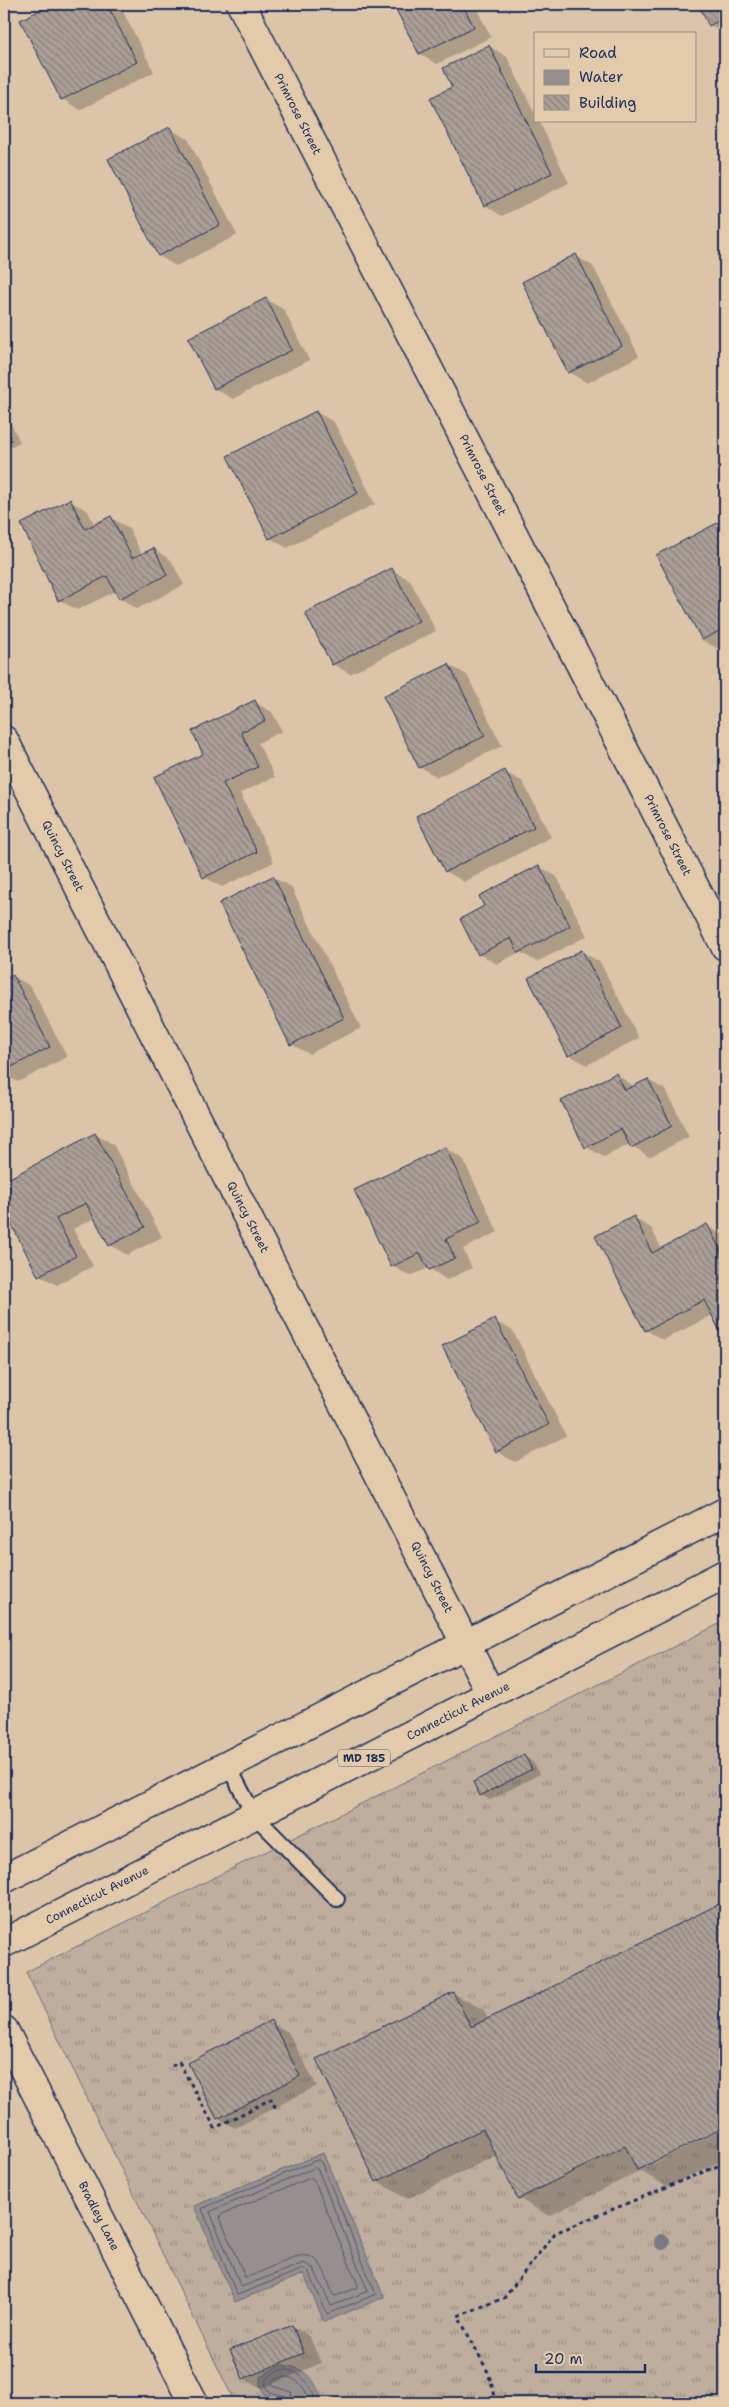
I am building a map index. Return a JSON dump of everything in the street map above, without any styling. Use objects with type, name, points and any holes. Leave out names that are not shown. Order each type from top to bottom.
[{"type":"street","name":"Primrose Street","points":[[241,4],[725,946]]},
{"type":"street","name":"Quincy Street","points":[[4,740],[491,1694]]},
{"type":"street","points":[[4,1879],[725,1512]]},
{"type":"street","name":"Connecticut Avenue","points":[[4,1943],[725,1574]]},
{"type":"street","name":"Bradley Lane","points":[[4,2030],[194,2403]]},
{"type":"lane","points":[[228,1765],[254,1815],[337,1899]]},
{"type":"path","points":[[172,2066],[179,2062],[215,2128],[271,2099],[278,2111]]},
{"type":"path","points":[[497,2403],[488,2372],[458,2316],[504,2298],[555,2233],[725,2163]]},
{"type":"green space","points":[[725,1621],[725,2403],[235,2403],[26,1972]]},
{"type":"water","points":[[323,2153],[384,2297],[324,2322],[304,2274],[235,2302],[194,2206]]},
{"type":"water","points":[[279,2365],[295,2368],[308,2375],[317,2387],[321,2403],[286,2403],[283,2400],[264,2394],[260,2386],[260,2377]]},
{"type":"building","points":[[52,4],[107,4],[137,62],[61,100],[20,20]]},
{"type":"building","points":[[393,4],[462,4],[474,27],[419,54]]},
{"type":"building","points":[[698,4],[725,4],[725,17],[709,26]]},
{"type":"building","points":[[489,45],[552,173],[484,206],[430,98],[452,87],[443,68]]},
{"type":"building","points":[[170,127],[220,225],[158,256],[108,159]]},
{"type":"building","points":[[576,254],[622,346],[568,373],[522,282]]},
{"type":"building","points":[[266,298],[292,350],[214,389],[188,338]]},
{"type":"building","points":[[316,411],[358,493],[269,539],[227,456]]},
{"type":"building","points":[[70,499],[85,529],[111,516],[132,558],[154,548],[167,575],[119,599],[107,576],[58,601],[21,524]]},
{"type":"building","points":[[725,519],[725,628],[702,640],[656,555]]},
{"type":"building","points":[[392,568],[419,621],[332,665],[305,613]]},
{"type":"building","points":[[449,664],[485,736],[419,768],[383,696]]},
{"type":"building","points":[[255,700],[265,721],[241,732],[258,767],[223,783],[257,852],[203,878],[154,777],[203,754],[192,731]]},
{"type":"building","points":[[505,770],[534,827],[445,872],[416,816]]},
{"type":"building","points":[[539,865],[570,926],[518,953],[511,938],[478,955],[460,919],[484,906],[479,896]]},
{"type":"building","points":[[273,876],[344,1018],[290,1045],[219,903]]},
{"type":"building","points":[[582,950],[622,1028],[568,1056],[528,978]]},
{"type":"building","points":[[13,975],[50,1047],[4,1071],[4,980]]},
{"type":"building","points":[[616,1073],[625,1090],[648,1079],[672,1126],[631,1148],[621,1129],[585,1148],[561,1101]]},
{"type":"building","points":[[95,1133],[145,1227],[109,1246],[86,1203],[56,1219],[76,1256],[38,1276],[4,1210],[4,1181]]},
{"type":"building","points":[[445,1147],[481,1222],[446,1239],[455,1258],[429,1270],[420,1253],[391,1267],[354,1190]]},
{"type":"building","points":[[634,1216],[652,1253],[707,1224],[725,1259],[725,1341],[704,1300],[645,1331],[595,1236]]},
{"type":"building","points":[[495,1319],[549,1425],[496,1452],[442,1346]]},
{"type":"building","points":[[524,1755],[532,1769],[480,1796],[473,1782]]},
{"type":"building","points":[[725,1901],[725,2127],[637,2170],[625,2146],[518,2199],[483,2129],[376,2182],[316,2059],[453,1992],[471,2027]]},
{"type":"building","points":[[271,2020],[300,2076],[217,2119],[188,2063]]},
{"type":"building","points":[[292,2325],[304,2353],[243,2379],[230,2350]]}]
